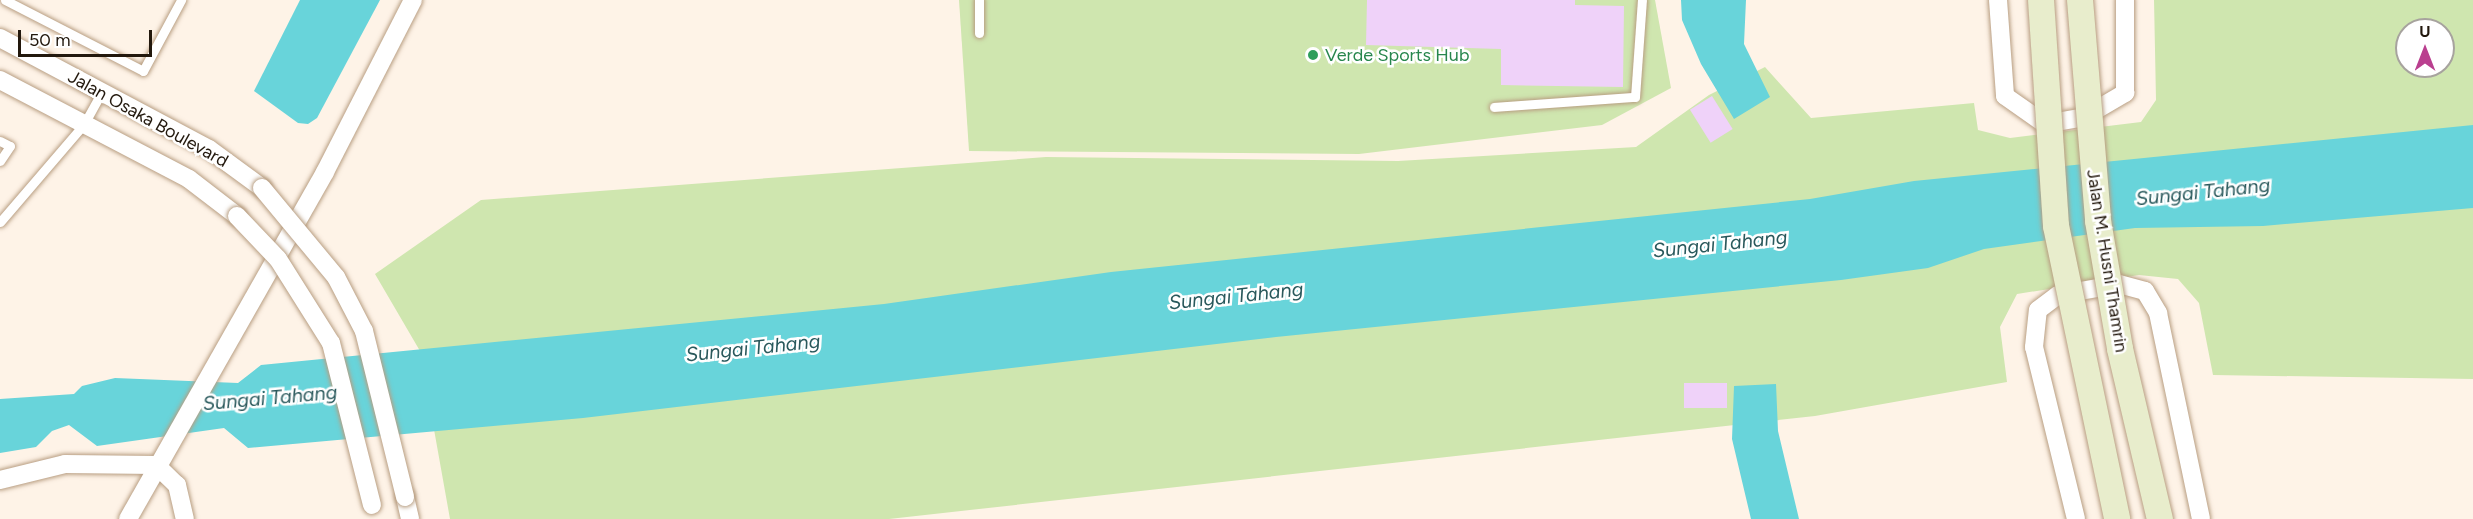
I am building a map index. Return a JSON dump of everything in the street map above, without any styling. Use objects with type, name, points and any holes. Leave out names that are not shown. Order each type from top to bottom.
[{"type":"main road","points":[[2041,0],[2056,226],[2117,519]]},
{"type":"main road","name":"Jalan M. Husni Thamrin","points":[[2080,0],[2098,221],[2120,349],[2160,519]]},
{"type":"street","points":[[128,519],[156,465],[214,372],[413,0]]},
{"type":"street","points":[[1998,0],[2005,96],[2045,124],[2084,117],[2125,93],[2125,0]]},
{"type":"street","name":"Jalan Osaka Boulevard","points":[[0,38],[209,149],[262,188],[336,277],[364,331],[410,519]]},
{"type":"street","name":"Jalan Osaka Boulevard","points":[[2,84],[189,179],[237,216],[278,259],[331,343],[373,512]]},
{"type":"street","points":[[2076,519],[2034,347],[2038,310],[2058,295],[2119,284],[2145,291],[2158,313],[2201,519]]},
{"type":"street","points":[[0,480],[65,464],[156,465],[177,485],[185,519]]},
{"type":"lane","points":[[5,0],[144,70],[181,0]]},
{"type":"lane","points":[[979,0],[979,33]]},
{"type":"lane","points":[[1494,107],[1635,97],[1642,0]]},
{"type":"lane","points":[[0,222],[84,124],[102,92]]},
{"type":"lane","points":[[0,141],[10,146],[0,161]]},
{"type":"green space","name":"Verde Sports Hub","points":[[959,0],[1655,0],[1671,88],[1602,125],[1359,154],[969,151]]},
{"type":"green space","points":[[2154,0],[2473,0],[2473,379],[2213,375],[2199,303],[2178,279],[2139,275],[2017,294],[2000,327],[2007,382],[1815,416],[889,519],[450,519],[420,351],[375,274],[481,200],[1046,157],[1398,161],[1636,147],[1709,95],[1765,67],[1811,118],[1974,103],[1978,130],[2010,138],[2141,122],[2156,100]]},
{"type":"water","points":[[300,0],[380,0],[317,118],[308,124],[298,123],[254,91]]},
{"type":"water","points":[[1681,0],[1746,0],[1744,44],[1770,97],[1734,119],[1701,64],[1682,20]]},
{"type":"water","name":"Sungai Tahang","points":[[2473,125],[2473,208],[2263,226],[2135,228],[1984,249],[1928,268],[1841,280],[1276,337],[583,418],[248,448],[224,428],[97,446],[69,425],[52,431],[36,447],[0,453],[0,399],[74,394],[82,386],[115,378],[238,383],[261,365],[884,304],[1111,272],[1810,199],[1914,181]]},
{"type":"water","points":[[1776,384],[1778,431],[1799,519],[1751,519],[1732,439],[1734,386]]},
{"type":"building","points":[[1367,0],[1575,0],[1575,5],[1624,6],[1623,87],[1501,85],[1501,49],[1366,45]]},
{"type":"building","points":[[1712,96],[1733,129],[1711,143],[1690,110]]},
{"type":"building","points":[[1684,383],[1727,383],[1727,408],[1684,408]]},
{"type":"place","name":"Verde Sports Hub","points":[[1313,55]]}]
